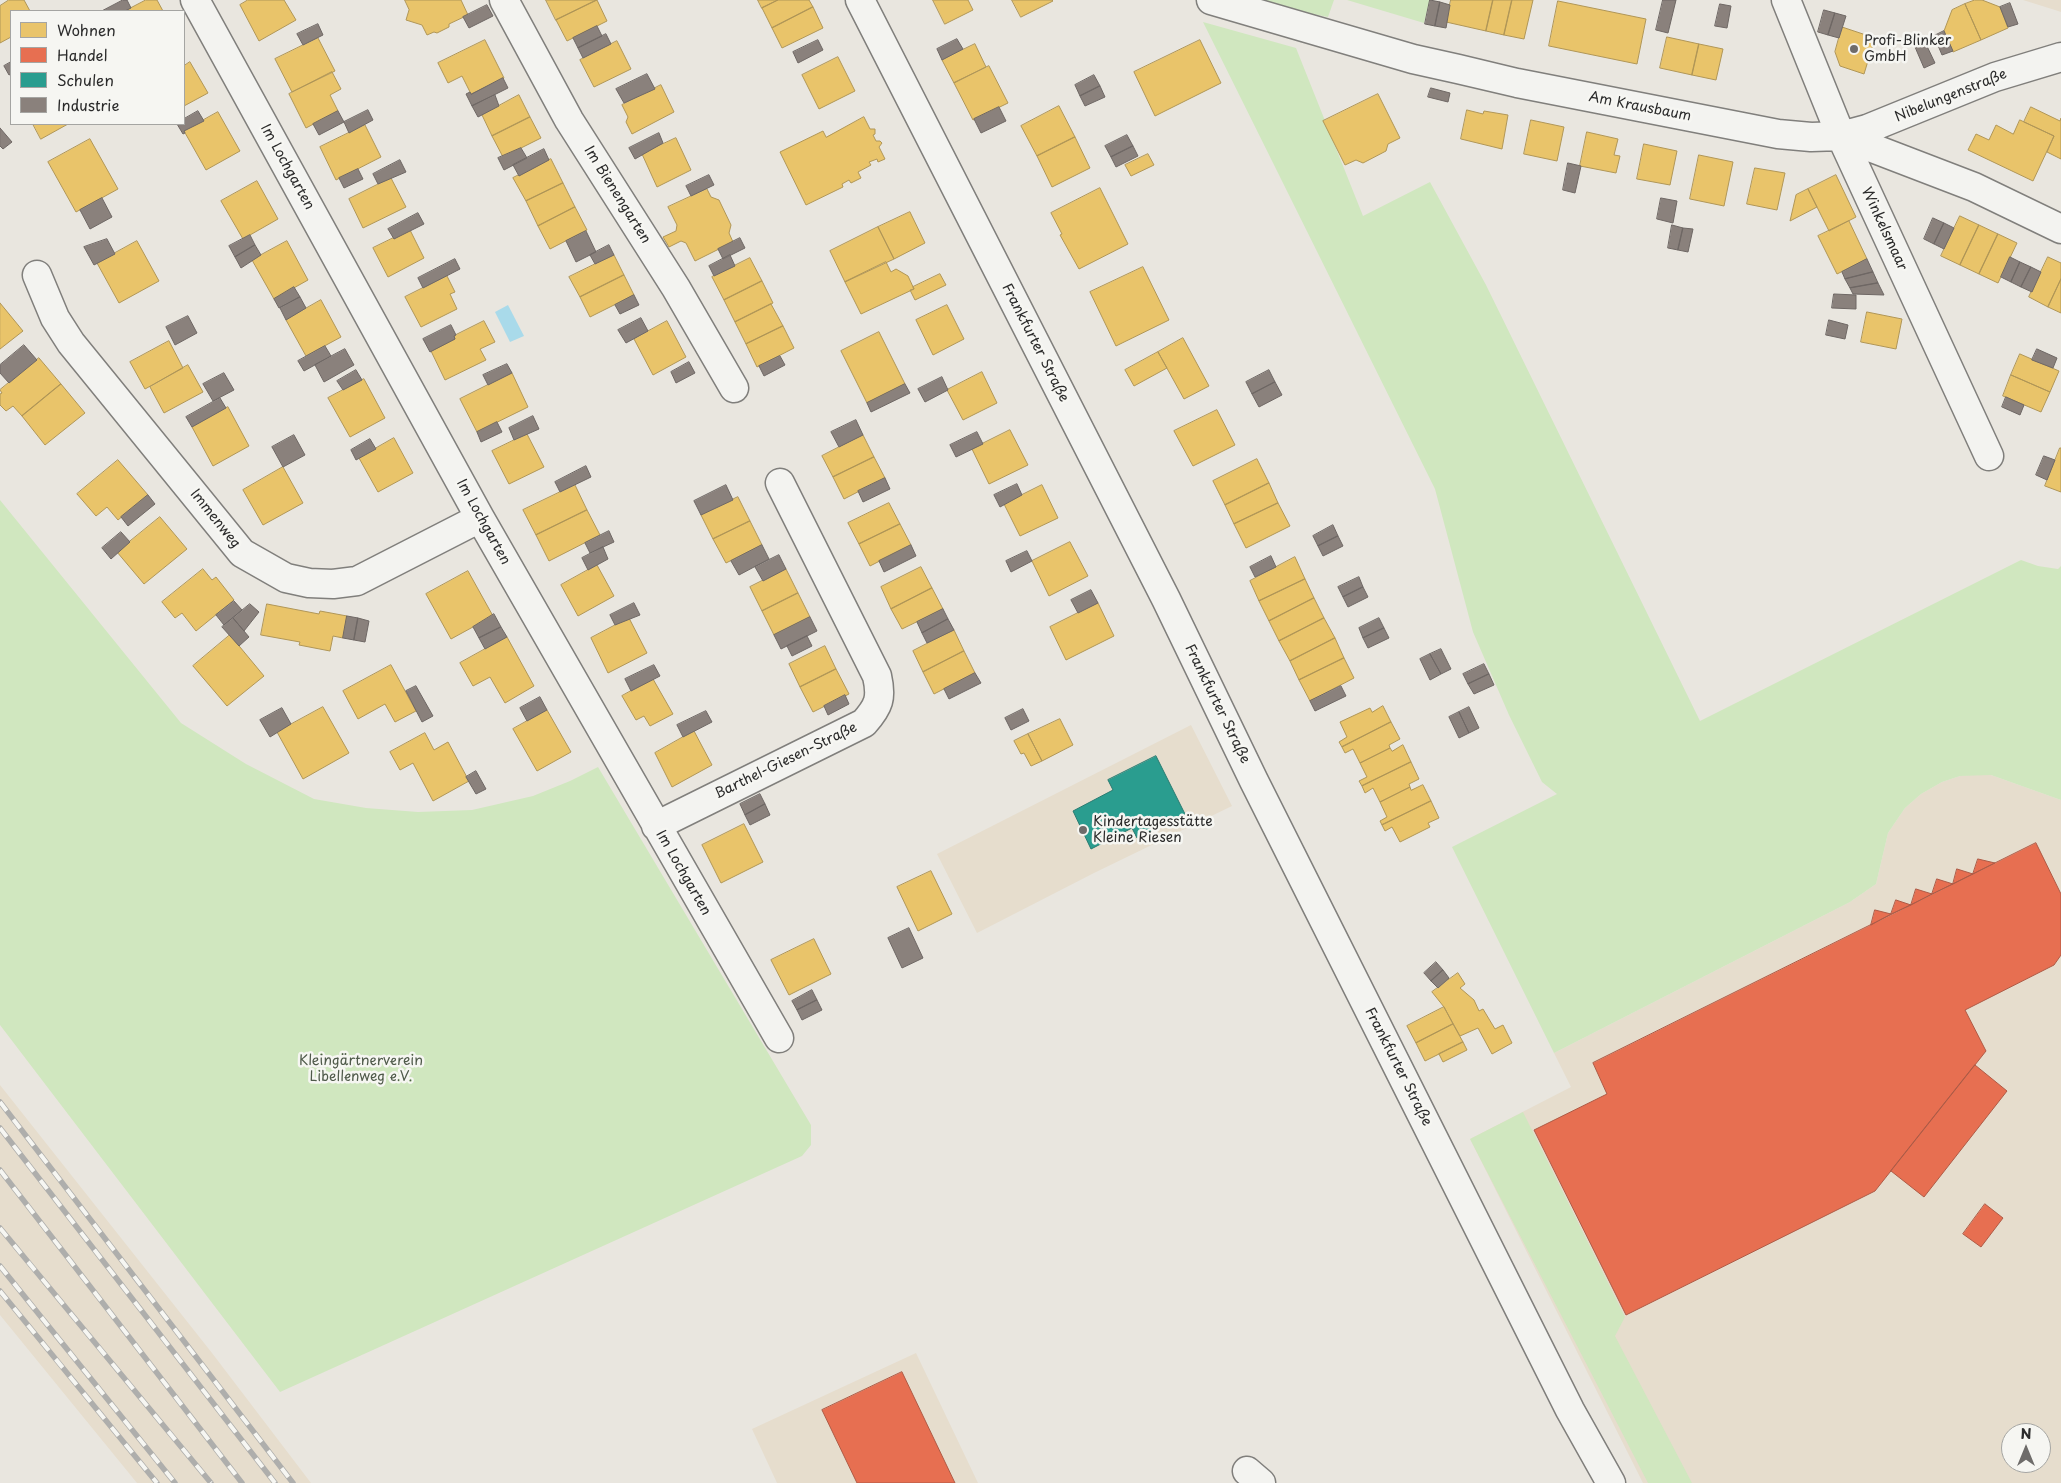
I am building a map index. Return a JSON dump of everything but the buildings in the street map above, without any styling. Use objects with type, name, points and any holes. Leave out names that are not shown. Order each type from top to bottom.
[{"type":"street","name":"Im Lochgarten","points":[[195,0],[480,518],[779,1038]]},
{"type":"street","name":"Im Bienengarten","points":[[504,0],[569,120],[676,288],[734,388]]},
{"type":"street","name":"Frankfurter Straße","points":[[860,0],[1166,599],[1267,808],[1570,1410],[1611,1483]]},
{"type":"street","name":"Am Krausbaum","points":[[1211,0],[1413,59],[1517,83],[1778,134],[1811,137],[1841,136],[1974,188],[2061,229]]},
{"type":"street","name":"Winkelsmaar","points":[[1786,0],[1841,136],[1989,456]]},
{"type":"street","name":"Nibelungenstraße","points":[[1841,136],[1874,126],[1995,77],[2061,57]]},
{"type":"street","name":"Immenweg","points":[[37,275],[55,318],[71,343],[242,553],[267,569],[286,578],[309,583],[333,584],[357,581],[480,518]]},
{"type":"street","name":"Barthel-Giesen-Straße","points":[[656,826],[864,723],[874,712],[880,699],[877,676],[780,483]]},
{"type":"street","name":"Frankfurter Straße","points":[[1570,1410],[1600,1483]]},
{"type":"shaded area","points":[[2023,0],[2061,0],[2061,12],[2055,10]]},
{"type":"shaded area","name":"Kindertagesstätte Kleine Riesen","points":[[1191,725],[1232,806],[1094,873],[977,933],[937,854]]},
{"type":"shaded area","points":[[1991,775],[2061,800],[2061,1483],[1643,1483],[1470,1139],[1571,1087],[1554,1053],[1850,902],[1876,884],[1888,833],[1905,808],[1921,794],[1942,782],[1960,776]]},
{"type":"shaded area","points":[[0,1085],[212,1353],[311,1483],[137,1483],[0,1315]]},
{"type":"shaded area","points":[[916,1353],[978,1483],[777,1483],[752,1429]]},
{"type":"green space","points":[[1256,0],[1334,0],[1328,17],[1277,7]]},
{"type":"green space","points":[[1347,0],[1430,0],[1424,23]]},
{"type":"green space","points":[[1203,22],[1296,48],[1363,216],[1430,182],[1486,285],[1700,721],[2021,560],[2038,566],[2058,569],[2061,566],[2061,800],[1991,775],[1960,776],[1942,782],[1921,794],[1905,808],[1888,833],[1876,884],[1850,902],[1554,1053],[1452,847],[1557,794],[1542,782],[1509,715],[1473,632],[1435,489]]},
{"type":"green space","name":"Kleingärtnerverein Libellenweg e.V.","points":[[0,500],[181,723],[246,764],[314,799],[366,808],[418,812],[472,810],[533,796],[598,767],[811,1125],[811,1145],[802,1156],[280,1392],[0,1025]]},
{"type":"green space","points":[[1523,1112],[1625,1317],[1615,1336],[1692,1483],[1648,1483],[1470,1139]]},
{"type":"water","points":[[508,305],[524,336],[510,342],[495,312]]},
{"type":"railway","points":[[0,1102],[293,1483]]},
{"type":"railway","points":[[0,1128],[275,1483]]},
{"type":"railway","points":[[0,1170],[242,1483]]},
{"type":"railway","points":[[0,1228],[211,1483]]},
{"type":"railway","points":[[0,1266],[175,1483]]},
{"type":"railway","points":[[0,1291],[157,1483]]},
{"type":"place","name":"Profi-Blinker GmbH","points":[[1854,49]]},
{"type":"place","name":"Kindertagesstätte Kleine Riesen","points":[[1083,830]]}]
